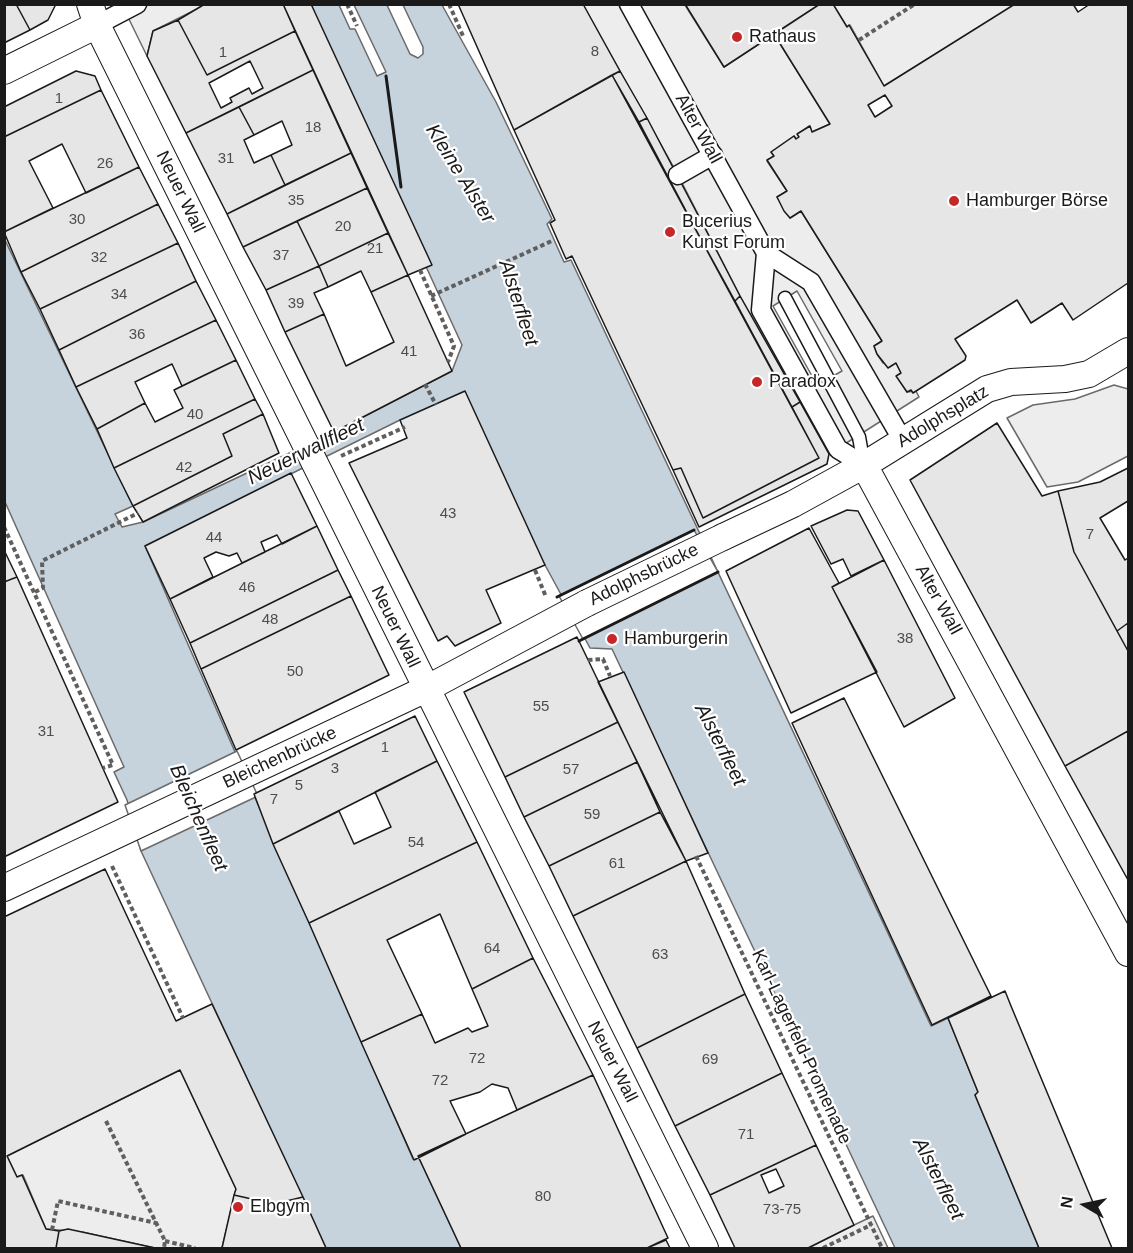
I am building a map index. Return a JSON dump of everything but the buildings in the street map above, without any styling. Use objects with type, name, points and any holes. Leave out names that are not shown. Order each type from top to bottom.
[{"type":"street","points":[[4,71],[93,15],[137,4]]},
{"type":"street","name":"Alter Wall","points":[[629,4],[766,253],[811,282],[903,441]]},
{"type":"street","name":"Neuer Wall","points":[[93,15],[705,1248]]},
{"type":"street","points":[[678,176],[713,155]]},
{"type":"street","name":"Alter Wall","points":[[766,253],[761,310],[838,449],[864,465],[1128,953]]},
{"type":"street","name":"Adolphsplatz","points":[[864,465],[987,389],[1011,382],[1076,377],[1100,370],[1127,355]]},
{"type":"street","name":"Adolphsbrücke","points":[[426,689],[587,603],[793,504],[864,465]]},
{"type":"street","name":"Bleichenbrücke","points":[[4,888],[426,689]]},
{"type":"lane","points":[[785,298],[859,437],[864,465]]},
{"type":"path","points":[[347,4],[357,26]]},
{"type":"path","points":[[449,4],[463,36]]},
{"type":"path","points":[[859,40],[915,4]]},
{"type":"path","points":[[431,296],[554,240]]},
{"type":"path","points":[[420,270],[454,346],[448,362]]},
{"type":"path","points":[[425,384],[436,405]]},
{"type":"path","points":[[316,468],[405,427]]},
{"type":"path","points":[[35,592],[43,588],[42,561],[138,513]]},
{"type":"path","points":[[4,527],[113,765],[103,768]]},
{"type":"path","points":[[588,660],[603,659],[610,676]]},
{"type":"path","name":"Karl-Lagerfeld-Promenade","points":[[696,856],[882,1248]]},
{"type":"path","points":[[118,880],[183,1018]]},
{"type":"path","points":[[106,1121],[157,1223],[165,1241],[164,1248]]},
{"type":"path","points":[[52,1230],[58,1201],[157,1223]]},
{"type":"path","points":[[824,1248],[871,1225]]},
{"type":"path","points":[[165,1241],[195,1248]]},
{"type":"shaded area","points":[[122,5],[205,5],[153,31],[147,56]]},
{"type":"shaded area","points":[[583,5],[685,5],[724,67],[774,34],[830,124],[812,132],[809,126],[798,134],[799,137],[796,139],[794,136],[771,152],[774,156],[767,161],[787,191],[777,197],[790,218],[801,211],[882,341],[874,346],[877,354],[883,363],[896,363],[901,373],[897,376],[907,392],[916,391],[919,397],[829,454],[740,296],[678,175]],"holes":[[[797,291],[842,371],[817,385],[773,306]]]},
{"type":"shaded area","points":[[833,5],[1015,5],[884,86],[850,25],[847,27]]},
{"type":"shaded area","points":[[1114,385],[1128,389],[1128,456],[1078,482],[1047,487],[1007,418],[1033,405],[1075,399]]},
{"type":"shaded area","points":[[180,1070],[236,1189],[222,1248],[155,1248],[82,1232],[46,1229],[23,1175],[17,1177],[7,1156]]},
{"type":"shaded area","points":[[873,1216],[888,1248],[808,1248],[854,1225]]},
{"type":"water","points":[[306,5],[339,5],[350,29],[355,29],[377,76],[386,72],[354,5],[387,5],[410,54],[418,58],[423,54],[423,47],[403,5],[442,5],[496,102],[552,219],[547,224],[564,262],[571,260],[931,1026],[948,1018],[978,1092],[975,1095],[1039,1248],[895,1248],[612,649],[590,648],[545,565],[400,420],[145,546],[413,1159],[418,1156],[461,1248],[326,1248],[141,851],[127,800],[114,772],[124,767],[5,502],[4,238],[133,506],[115,514],[122,527],[143,522],[334,432],[452,371],[462,345]]},
{"type":"pier","points":[[694,530],[718,572],[583,639],[559,596]]},
{"type":"pier","points":[[237,751],[258,796],[141,851],[125,805]]},
{"type":"wall","points":[[386,76],[401,187]]},
{"type":"wall","points":[[557,597],[694,530]]},
{"type":"wall","points":[[579,641],[718,572]]},
{"type":"place","name":"Rathaus","points":[[737,37]]},
{"type":"place","name":"Hamburger Börse","points":[[954,201]]},
{"type":"place","name":"Bucerius Kunst Forum","points":[[670,232]]},
{"type":"place","name":"Paradox","points":[[757,382]]},
{"type":"place","name":"Hamburgerin","points":[[612,639]]},
{"type":"place","name":"Elbgym","points":[[238,1207]]},
{"type":"water label","name":"Kleine Alster","points":[[460,174]]},
{"type":"water label","name":"Alsterfleet","points":[[518,303]]},
{"type":"water label","name":"Neuerwallfleet","points":[[306,452]]},
{"type":"water label","name":"Alsterfleet","points":[[720,745]]},
{"type":"water label","name":"Bleichenfleet","points":[[198,818]]},
{"type":"water label","name":"Alsterfleet","points":[[938,1179]]}]
